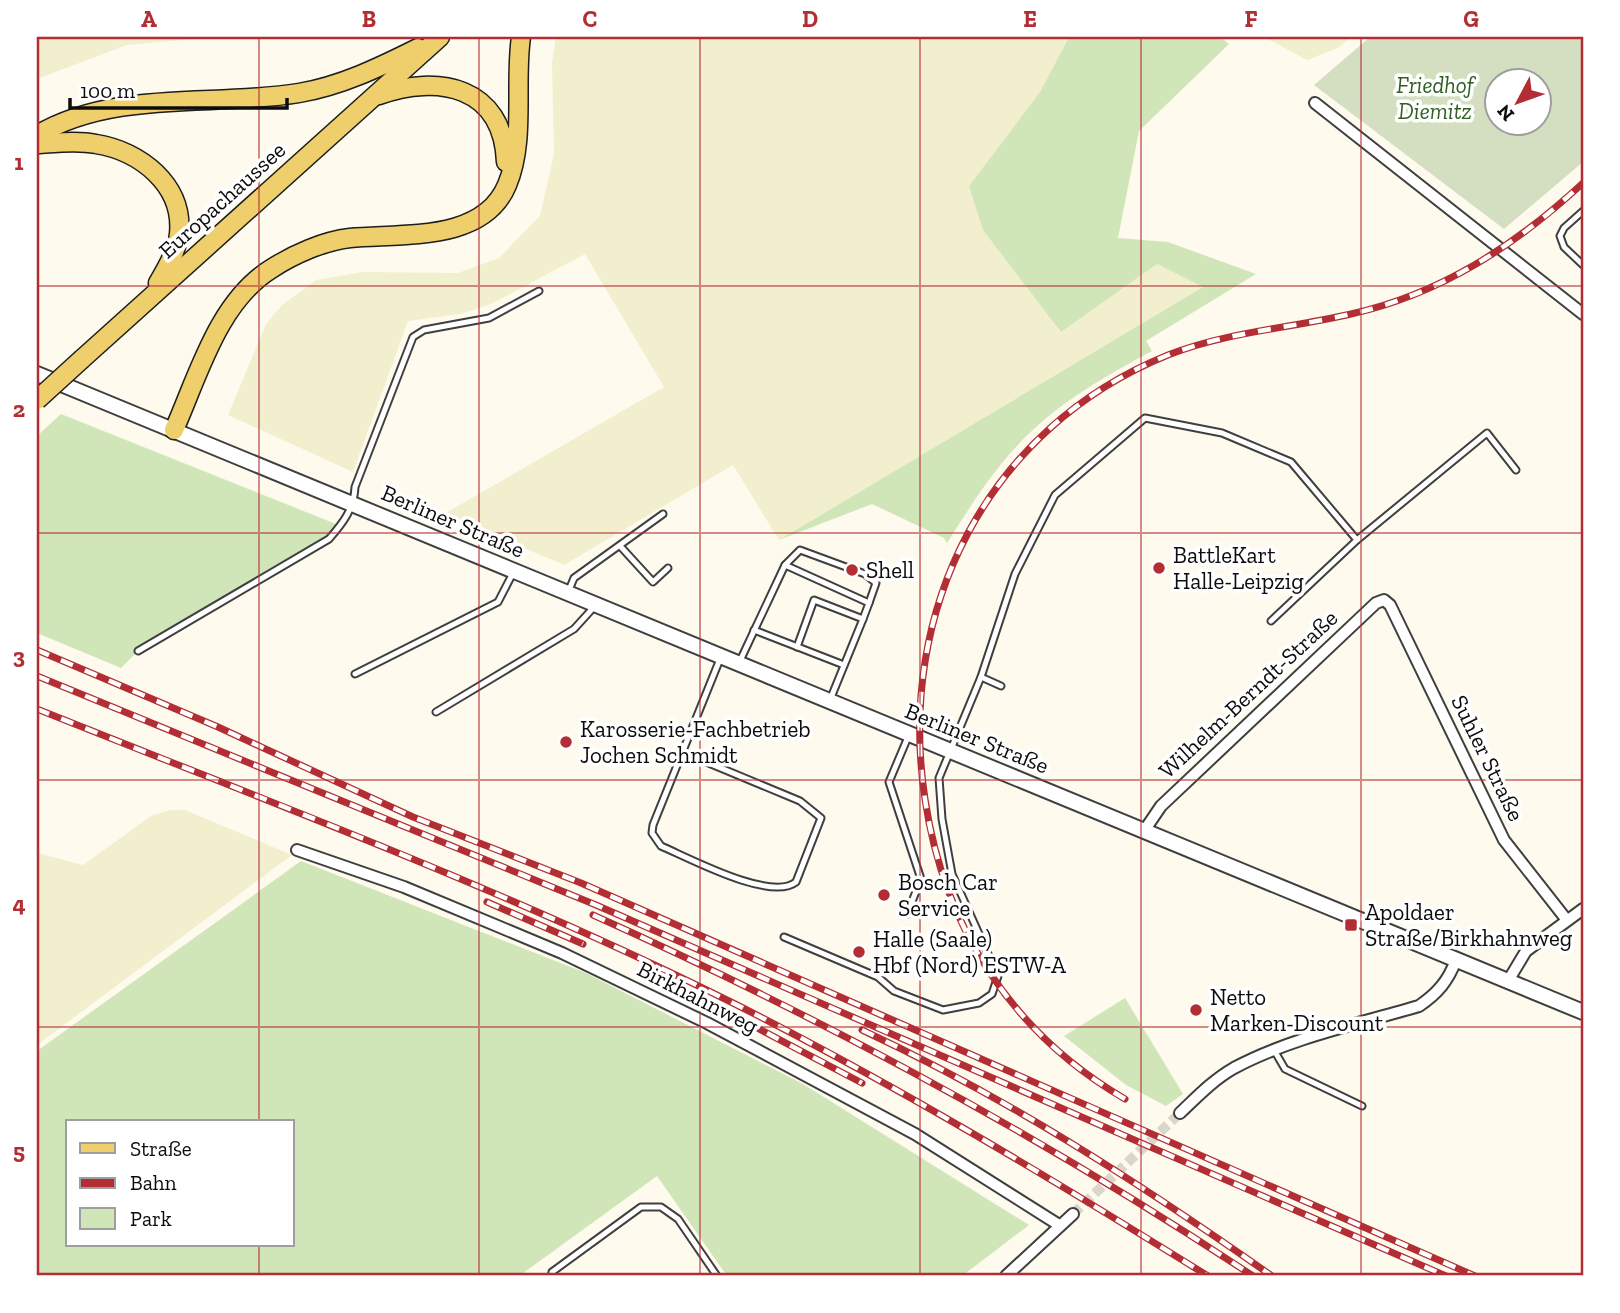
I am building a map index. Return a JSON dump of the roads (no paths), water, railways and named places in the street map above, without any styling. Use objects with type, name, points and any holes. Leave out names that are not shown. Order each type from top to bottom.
[{"type":"main road","name":"Europachaussee","points":[[37,401],[440,37]]},
{"type":"main road","points":[[37,135],[93,114],[124,107],[299,93],[367,73],[440,37]]},
{"type":"main road","points":[[174,430],[220,327],[242,295],[270,269],[310,249],[348,239],[440,231],[471,222],[491,209],[507,185],[516,150],[521,37]]},
{"type":"main road","points":[[372,97],[424,84],[456,87],[468,93],[491,115],[501,133],[507,185]]},
{"type":"main road","points":[[37,144],[95,143],[127,152],[153,170],[170,190],[177,211],[179,234],[169,265],[149,299]]},
{"type":"street","points":[[1315,103],[1583,314]]},
{"type":"street","name":"Berliner Straße","points":[[37,374],[1583,1012]]},
{"type":"street","name":"Wilhelm-Berndt-Straße","points":[[1144,831],[1161,806],[1376,603],[1384,600],[1390,605]]},
{"type":"street","name":"Suhler Straße","points":[[1390,605],[1504,840],[1566,919]]},
{"type":"street","name":"Birkhahnweg","points":[[297,850],[404,887],[562,953],[707,1023],[915,1134],[1059,1225]]},
{"type":"street","points":[[1508,981],[1526,951],[1583,909]]},
{"type":"street","points":[[1180,1114],[1203,1090],[1232,1069],[1274,1050],[1419,1006],[1435,995],[1449,978],[1457,960]]},
{"type":"street","points":[[1006,1276],[1030,1257],[1059,1225],[1073,1214]]},
{"type":"lane","points":[[1583,211],[1564,228],[1560,236],[1564,247],[1583,265]]},
{"type":"lane","name":"Berliner Straße","points":[[138,651],[329,539],[354,505],[355,487],[413,337],[424,330],[489,318],[539,292]]},
{"type":"lane","points":[[784,937],[878,977],[894,991],[943,1010],[979,1003],[992,994],[998,976],[952,874],[942,819],[939,778],[981,677],[1015,574],[1055,495],[1145,418],[1222,433],[1291,462],[1357,540]]},
{"type":"lane","points":[[1271,621],[1357,540],[1487,433],[1516,470]]},
{"type":"lane","points":[[567,593],[574,578],[621,547],[663,514]]},
{"type":"lane","points":[[621,547],[653,582],[668,568]]},
{"type":"lane","points":[[738,663],[785,565],[800,550],[865,574],[876,583],[829,701]]},
{"type":"lane","points":[[785,565],[869,603]]},
{"type":"lane","points":[[355,674],[498,602],[514,571]]},
{"type":"lane","points":[[797,647],[814,600],[863,619]]},
{"type":"lane","points":[[436,712],[574,629],[596,605]]},
{"type":"lane","points":[[754,630],[844,666]]},
{"type":"lane","points":[[682,752],[800,801],[821,818],[796,882],[790,887],[767,889],[661,846],[655,840],[653,825],[682,752],[721,656]]},
{"type":"lane","points":[[981,677],[1001,686]]},
{"type":"lane","points":[[907,914],[921,879],[889,782],[909,735]]},
{"type":"lane","points":[[1274,1050],[1285,1069],[1363,1106]]},
{"type":"lane","points":[[551,1276],[552,1272],[641,1207],[661,1207],[678,1219],[717,1276]]},
{"type":"tunnel","points":[[1073,1214],[1180,1113]]},
{"type":"railway","points":[[1125,1099],[1085,1072],[1049,1042],[1017,1009],[990,973],[967,933],[948,891],[934,846],[925,799],[920,729],[925,660],[941,595],[968,534],[1004,478],[1050,429],[1104,387],[1190,347],[1351,314],[1416,294],[1476,264],[1504,246],[1583,183]]},
{"type":"railway","points":[[37,650],[218,727],[413,817],[581,883],[1475,1276]]},
{"type":"railway","points":[[37,676],[596,905],[1446,1276]]},
{"type":"railway","points":[[37,709],[474,885],[731,1002],[973,1133],[1208,1276]]},
{"type":"railway","points":[[487,902],[583,944]]},
{"type":"railway","points":[[593,915],[764,995],[931,1082],[1094,1175],[1253,1276]]},
{"type":"railway","points":[[744,1021],[862,1083]]},
{"type":"railway","points":[[862,1030],[969,1084],[1073,1144],[1272,1276]]},
{"type":"place","name":"BattleKart Halle-Leipzig","points":[[1159,568]]},
{"type":"place","name":"Shell","points":[[852,570]]},
{"type":"place","name":"Karosserie-Fachbetrieb Jochen Schmidt","points":[[566,742]]},
{"type":"place","name":"Bosch Car Service","points":[[884,895]]},
{"type":"place","name":"Apoldaer Straße/Birkhahnweg","points":[[1351,925]]},
{"type":"place","name":"Halle (Saale) Hbf (Nord) ESTW-A","points":[[859,952]]},
{"type":"place","name":"Netto Marken-Discount","points":[[1196,1010]]},
{"type":"park label","name":"Friedhof Diemitz","points":[[1435,98]]}]
